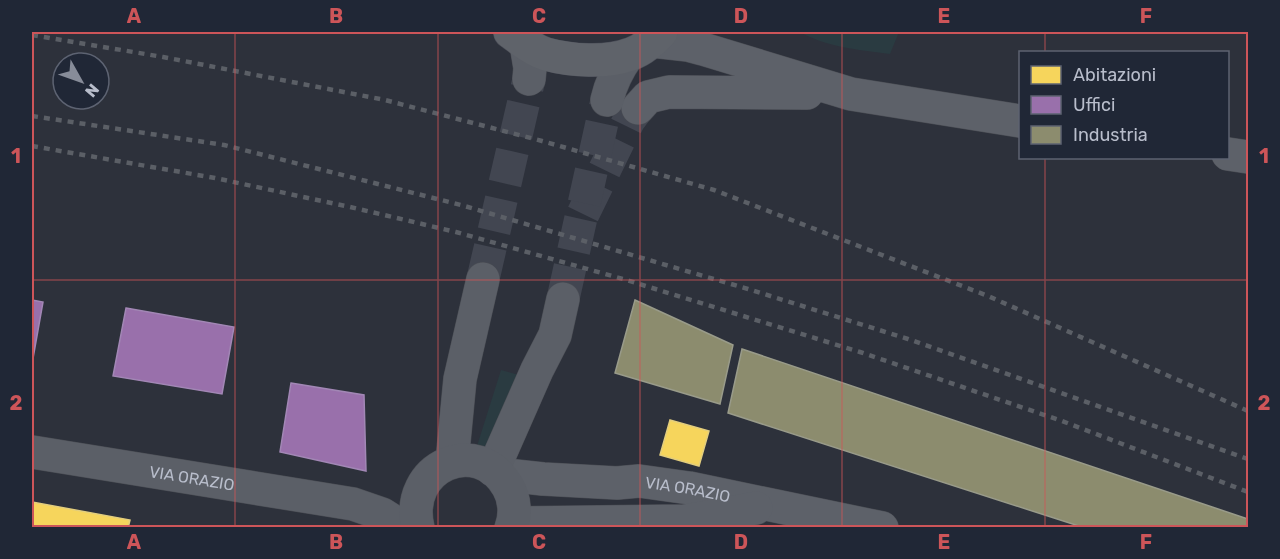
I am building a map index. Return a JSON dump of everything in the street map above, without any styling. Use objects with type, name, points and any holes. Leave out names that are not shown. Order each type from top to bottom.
[{"type":"main road","points":[[518,38],[545,53],[579,60],[647,43]]},
{"type":"main road","points":[[518,38],[530,68],[529,79]]},
{"type":"main road","points":[[607,100],[618,69],[647,43]]},
{"type":"main road","points":[[452,462],[460,379],[483,279]]},
{"type":"main road","points":[[496,472],[537,370],[555,334],[563,299]]},
{"type":"main road","name":"VIA ORAZIO","points":[[32,452],[353,504],[382,514],[404,528]]},
{"type":"main road","points":[[418,528],[415,517],[416,501],[422,486],[430,475],[452,462],[474,462],[496,472],[512,494],[514,508],[512,525]]},
{"type":"main road","name":"VIA ORAZIO","points":[[353,504],[385,499],[422,486]]},
{"type":"street","points":[[647,43],[703,49],[851,94],[1019,121]]},
{"type":"street","points":[[638,108],[648,98],[669,92],[851,94]]},
{"type":"street","points":[[1229,154],[1248,157]]},
{"type":"street","name":"VIA ORAZIO","points":[[496,472],[617,483],[639,481],[689,488],[882,528]]},
{"type":"street","name":"VIA ORAZIO","points":[[512,525],[685,521],[771,505]]},
{"type":"shaded area","points":[[800,32],[899,32],[890,54],[832,44]]},
{"type":"shaded area","points":[[501,370],[519,375],[488,450],[477,446]]},
{"type":"building: Abitazioni","points":[[670,420],[709,431],[699,466],[660,455]]},
{"type":"building: Abitazioni","points":[[32,502],[130,520],[128,528],[32,528]]},
{"type":"building: Uffici","points":[[32,300],[43,302],[32,364]]},
{"type":"building: Uffici","points":[[126,308],[234,327],[222,394],[113,376]]},
{"type":"building: Uffici","points":[[291,383],[364,395],[366,471],[280,452]]},
{"type":"building: Industria","points":[[635,300],[733,345],[720,404],[615,373]]},
{"type":"building: Industria","points":[[742,349],[1248,519],[1248,528],[1085,528],[728,413]]},
{"type":"tunnel","points":[[483,279],[529,79]]},
{"type":"tunnel","points":[[563,299],[607,100]]},
{"type":"tunnel","points":[[583,214],[629,120],[638,108]]},
{"type":"railway","points":[[32,35],[163,57],[385,100],[542,141],[714,190],[988,296],[1248,411]]},
{"type":"railway","points":[[32,116],[224,145],[461,205],[748,289],[908,339],[1248,459]]},
{"type":"railway","points":[[32,146],[215,178],[350,207],[456,232],[623,279],[860,352],[1062,421],[1248,492]]}]
